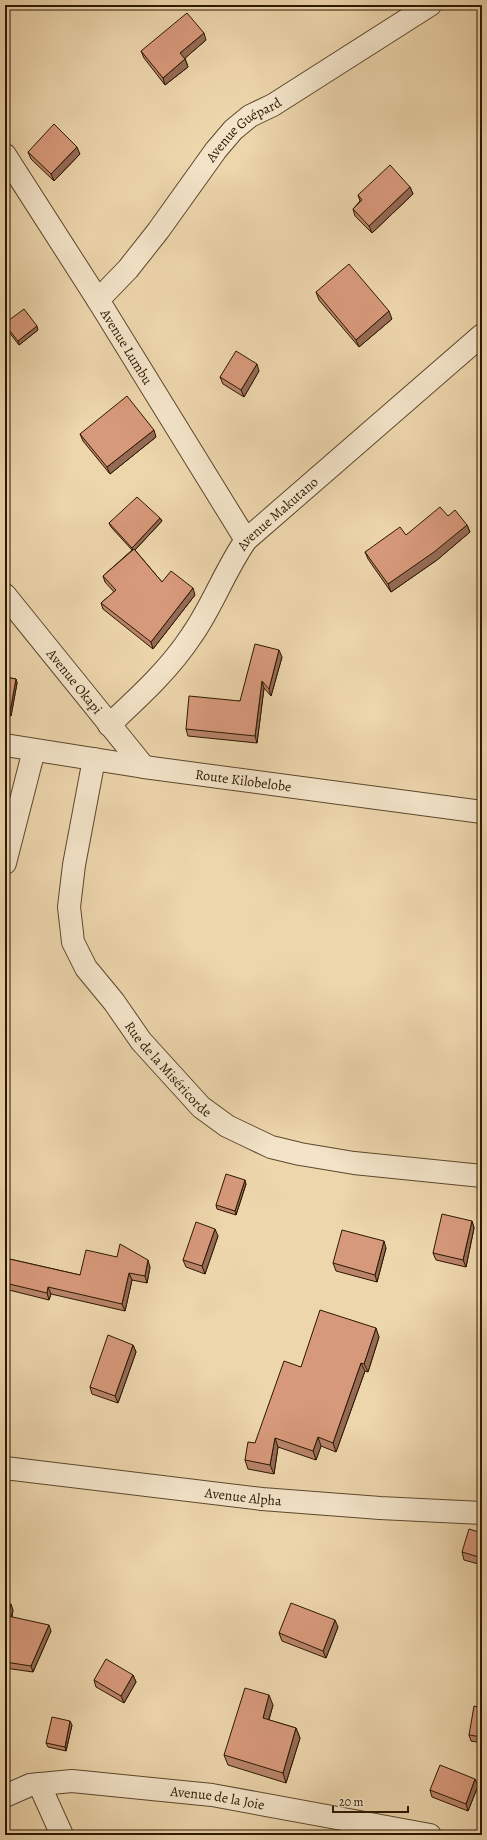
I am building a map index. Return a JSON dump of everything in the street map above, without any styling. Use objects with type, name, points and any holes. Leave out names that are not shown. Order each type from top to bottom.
[{"type":"street","name":"Avenue Guépard","points":[[98,300],[128,269],[158,232],[216,150],[233,130],[250,116],[273,104],[430,5]]},
{"type":"street","name":"Avenue Lumbu","points":[[5,155],[98,300],[246,540]]},
{"type":"street","name":"Avenue Makutano","points":[[109,725],[174,661],[208,609],[235,556],[246,540],[482,335]]},
{"type":"street","name":"Avenue Okapi","points":[[5,595],[144,767]]},
{"type":"street","name":"Route Kilobelobe","points":[[5,745],[94,760],[482,812]]},
{"type":"street","points":[[5,863],[34,750]]},
{"type":"street","name":"Rue de la Miséricorde","points":[[94,760],[74,865],[69,907],[73,942],[86,968],[114,1002],[141,1041],[201,1107],[226,1126],[271,1146],[300,1154],[354,1163],[482,1176]]},
{"type":"street","name":"Avenue Alpha","points":[[5,1468],[262,1499],[380,1508],[438,1509],[482,1513]]},
{"type":"street","name":"Avenue de la Joie","points":[[5,1796],[30,1785],[72,1781],[212,1795],[371,1830],[430,1835]]},
{"type":"street","points":[[39,1784],[62,1835]]},
{"type":"building","points":[[187,13],[204,33],[180,53],[185,59],[163,78],[141,51]]},
{"type":"building","points":[[54,124],[77,147],[51,174],[28,152]]},
{"type":"building","points":[[390,165],[410,187],[369,226],[353,209],[362,200],[358,195]]},
{"type":"building","points":[[349,264],[389,311],[356,340],[316,292]]},
{"type":"building","points":[[24,309],[37,326],[18,341],[5,323]]},
{"type":"building","points":[[236,351],[257,364],[241,390],[220,377]]},
{"type":"building","points":[[127,396],[154,430],[107,467],[80,434]]},
{"type":"building","points":[[137,497],[160,518],[132,548],[109,523]]},
{"type":"building","points":[[440,507],[448,516],[455,510],[467,525],[434,552],[388,584],[365,552],[400,527],[406,535]]},
{"type":"building","points":[[134,549],[162,582],[171,571],[193,588],[151,642],[101,603],[116,590],[103,576]]},
{"type":"building","points":[[255,644],[279,650],[269,689],[262,681],[255,736],[186,729],[189,696],[240,701]]},
{"type":"building","points":[[5,677],[16,679],[10,712],[5,711]]},
{"type":"building","points":[[226,1174],[245,1180],[235,1211],[216,1205]]},
{"type":"building","points":[[442,1214],[472,1221],[463,1260],[433,1253]]},
{"type":"building","points":[[196,1222],[215,1229],[202,1266],[183,1260]]},
{"type":"building","points":[[342,1230],[384,1241],[375,1275],[333,1263]]},
{"type":"building","points":[[120,1244],[148,1260],[145,1276],[129,1273],[122,1304],[48,1287],[47,1293],[5,1283],[5,1258],[80,1275],[86,1250],[117,1257]]},
{"type":"building","points":[[320,1310],[376,1328],[364,1364],[361,1363],[333,1443],[318,1437],[313,1451],[275,1438],[270,1465],[245,1460],[248,1442],[255,1443],[284,1361],[301,1367]]},
{"type":"building","points":[[108,1335],[133,1345],[115,1396],[90,1387]]},
{"type":"building","points":[[469,1529],[482,1533],[482,1558],[462,1552]]},
{"type":"building","points":[[5,1603],[11,1604],[8,1616],[49,1625],[31,1666],[5,1662]]},
{"type":"building","points":[[291,1603],[335,1620],[323,1651],[279,1633]]},
{"type":"building","points":[[106,1659],[133,1675],[121,1696],[94,1680]]},
{"type":"building","points":[[245,1688],[269,1695],[263,1718],[296,1728],[283,1773],[224,1755]]},
{"type":"building","points":[[474,1706],[482,1708],[482,1737],[469,1735]]},
{"type":"building","points":[[52,1717],[70,1721],[65,1747],[46,1743]]},
{"type":"building","points":[[440,1765],[475,1779],[466,1804],[430,1790]]}]
